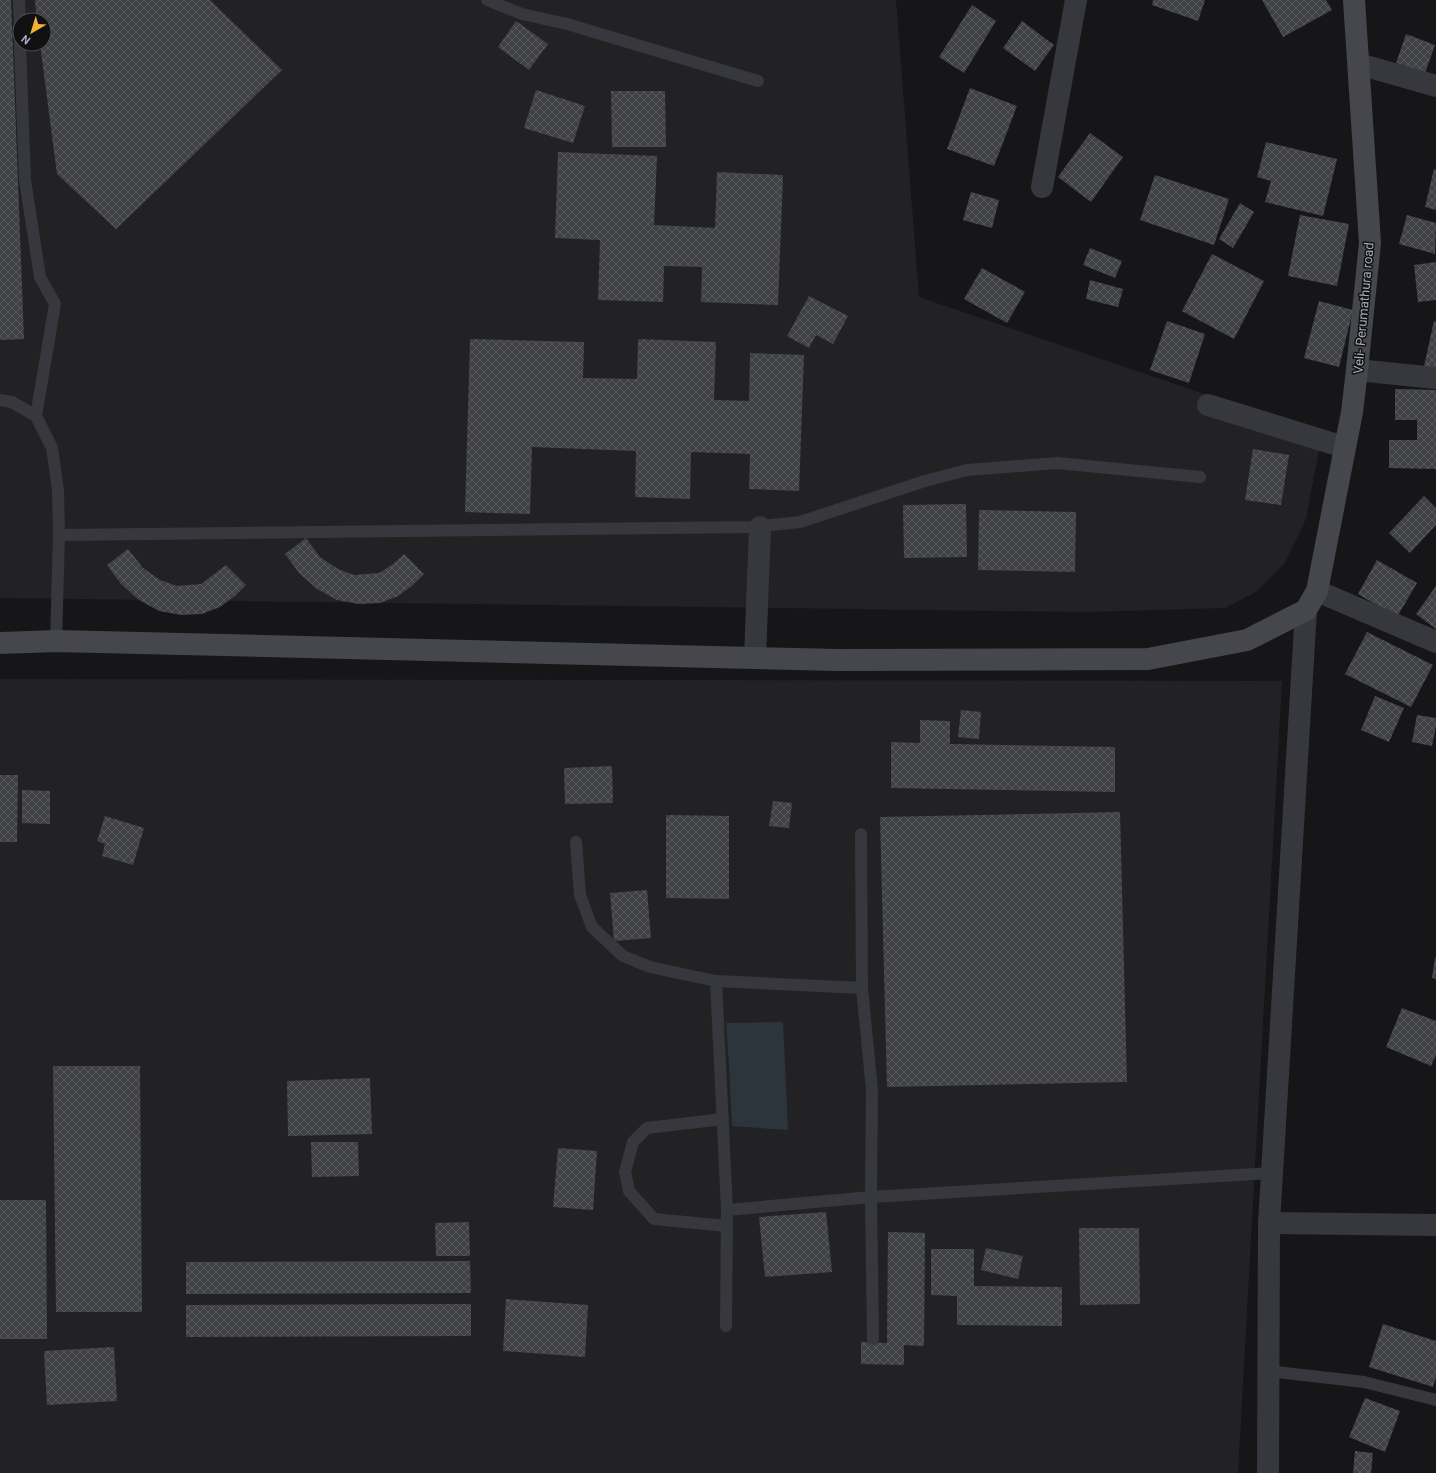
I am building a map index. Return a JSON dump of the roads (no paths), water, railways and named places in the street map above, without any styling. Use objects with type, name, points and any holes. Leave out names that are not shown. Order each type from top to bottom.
[{"type":"main road","name":"Veli- Perumathura road","points":[[1306,610],[1317,591],[1352,412],[1370,243],[1354,0]]},
{"type":"main road","points":[[0,643],[56,641],[838,660],[1148,659],[1247,640],[1306,610]]},
{"type":"street","points":[[1042,187],[1076,0]]},
{"type":"street","points":[[1359,64],[1436,86]]},
{"type":"street","points":[[1357,370],[1436,378]]},
{"type":"street","points":[[1208,405],[1344,447]]},
{"type":"street","points":[[755,658],[760,527]]},
{"type":"street","points":[[1317,591],[1436,642]]},
{"type":"street","points":[[1268,1473],[1269,1223],[1306,610]]},
{"type":"street","points":[[1269,1223],[1436,1225]]},
{"type":"lane","points":[[19,0],[19,12]]},
{"type":"lane","points":[[487,0],[522,14],[567,24],[758,81]]},
{"type":"lane","points":[[20,52],[25,180],[40,277],[55,304],[36,416]]},
{"type":"lane","points":[[0,400],[12,402],[36,416],[52,448],[58,490],[59,535],[56,641]]},
{"type":"lane","points":[[59,535],[760,527],[800,522],[925,481],[967,470],[1058,463],[1200,477]]},
{"type":"lane","points":[[861,834],[862,988],[872,1090],[871,1197],[873,1339]]},
{"type":"lane","points":[[576,842],[580,895],[592,927],[623,956],[650,968],[716,982],[862,988]]},
{"type":"lane","points":[[716,982],[727,1210],[726,1326]]},
{"type":"lane","points":[[723,1119],[647,1128],[633,1142],[625,1172],[629,1191],[654,1219],[727,1226]]},
{"type":"lane","points":[[727,1210],[871,1197],[1273,1173]]},
{"type":"lane","points":[[1268,1371],[1364,1382],[1436,1400]]}]
